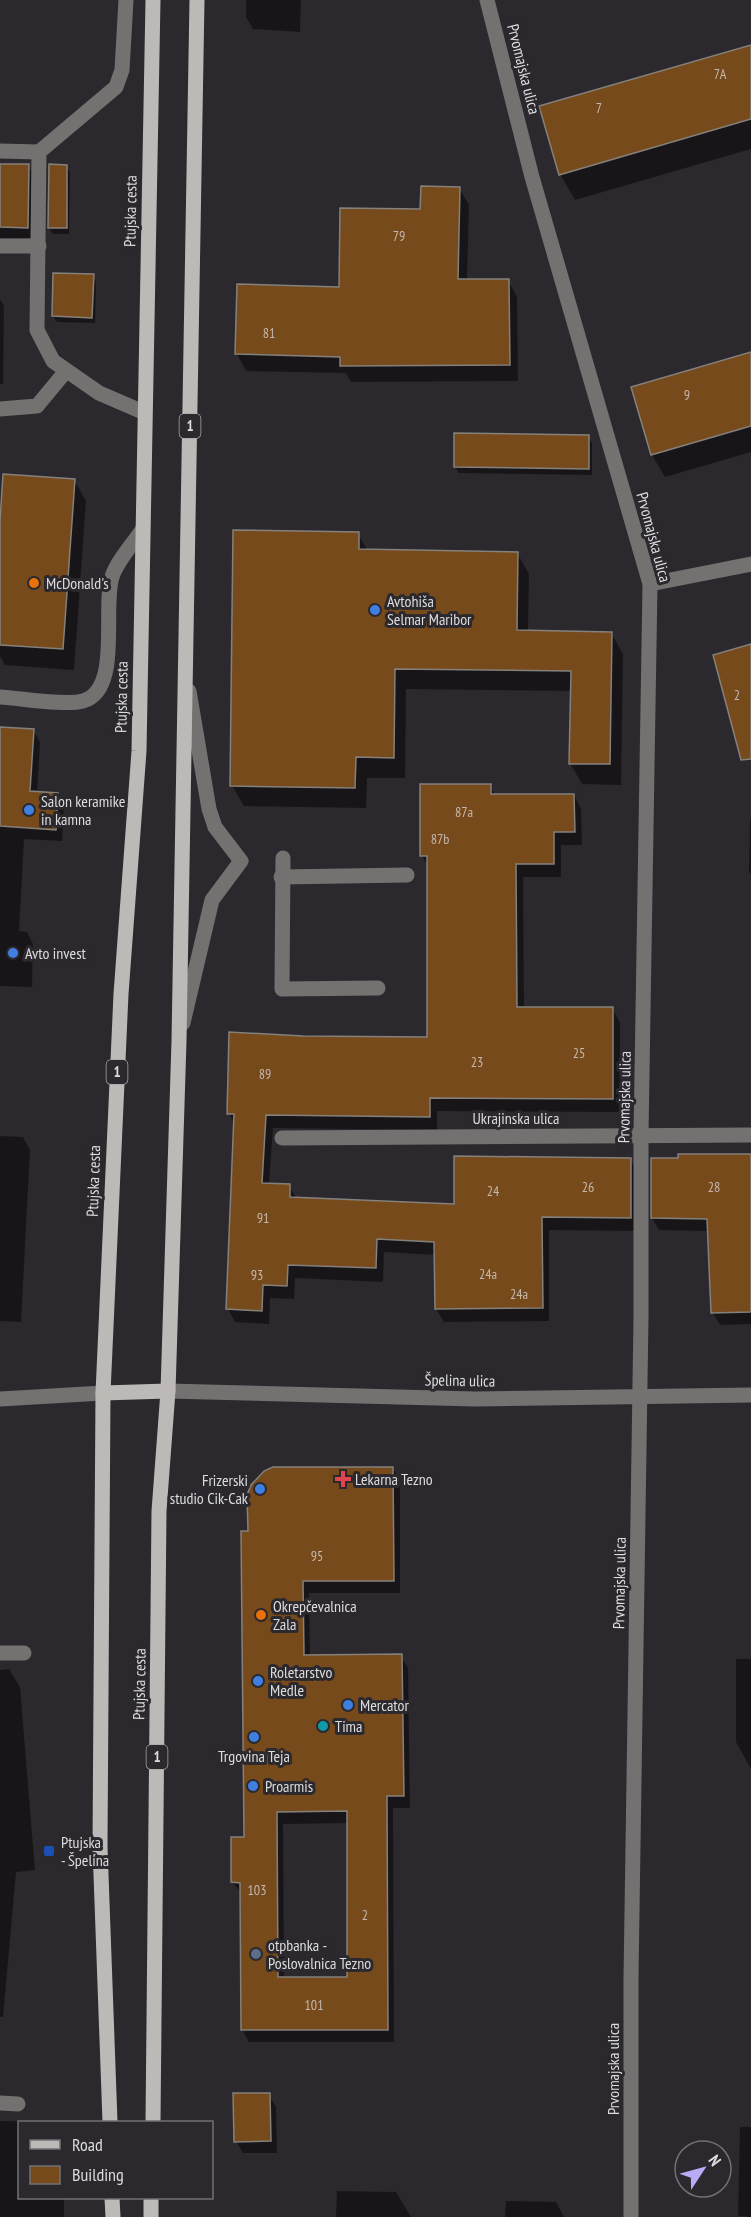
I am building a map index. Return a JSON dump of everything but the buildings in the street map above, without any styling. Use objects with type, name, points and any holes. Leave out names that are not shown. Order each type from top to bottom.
[{"type":"main road","name":"Ptujska cesta","points":[[110,2121],[100,1847],[103,1393],[121,994],[139,751],[143,412],[153,0]]},
{"type":"main road","name":"Ptujska cesta","points":[[153,2121],[159,1511],[168,1391],[179,1041],[197,0]]},
{"type":"main road","points":[[103,1393],[168,1391]]},
{"type":"main road","points":[[112,2199],[113,2217]]},
{"type":"main road","points":[[151,2217],[152,2199]]},
{"type":"street","points":[[0,151],[39,152],[116,87],[122,70],[126,0]]},
{"type":"street","name":"Prvomajska ulica","points":[[487,0],[532,177],[650,584],[631,1978],[631,2217]]},
{"type":"street","points":[[39,152],[37,330],[53,361],[99,393],[143,412]]},
{"type":"street","points":[[0,246],[39,246]]},
{"type":"street","points":[[0,409],[37,406],[66,371]]},
{"type":"street","points":[[0,697],[72,702],[85,701],[100,690],[107,670],[112,577],[142,530]]},
{"type":"street","points":[[650,584],[751,564]]},
{"type":"street","points":[[179,1041],[212,900],[242,861],[215,827],[209,809],[185,667]]},
{"type":"street","points":[[283,858],[281,877],[282,989],[378,988]]},
{"type":"street","points":[[281,877],[407,875]]},
{"type":"street","name":"Ukrajinska ulica","points":[[282,1138],[751,1135]]},
{"type":"street","name":"Špelina ulica","points":[[168,1391],[476,1399],[751,1395]]},
{"type":"street","points":[[0,1399],[103,1393]]},
{"type":"street","points":[[0,1653],[24,1653]]},
{"type":"street","points":[[0,2103],[18,2104]]},
{"type":"place","name":"McDonald's","points":[[34,583]]},
{"type":"place","name":"Avtohiša Selmar Maribor","points":[[375,610]]},
{"type":"place","name":"Salon keramike in kamna","points":[[29,810]]},
{"type":"place","name":"Avto invest","points":[[13,953]]},
{"type":"place","name":"Lekarna Tezno","points":[[343,1479]]},
{"type":"place","name":"Frizerski studio Cik-Cak","points":[[260,1489]]},
{"type":"place","name":"Okrepčevalnica Zala","points":[[261,1615]]},
{"type":"place","name":"Roletarstvo Medle","points":[[258,1681]]},
{"type":"place","name":"Mercator","points":[[348,1705]]},
{"type":"place","name":"Tima","points":[[323,1726]]},
{"type":"place","name":"Trgovina Teja","points":[[254,1737]]},
{"type":"place","name":"Proarmis","points":[[253,1786]]},
{"type":"place","name":"Ptujska - Špelina","points":[[49,1851]]},
{"type":"place","name":"otpbanka - Poslovalnica Tezno","points":[[256,1954]]}]
